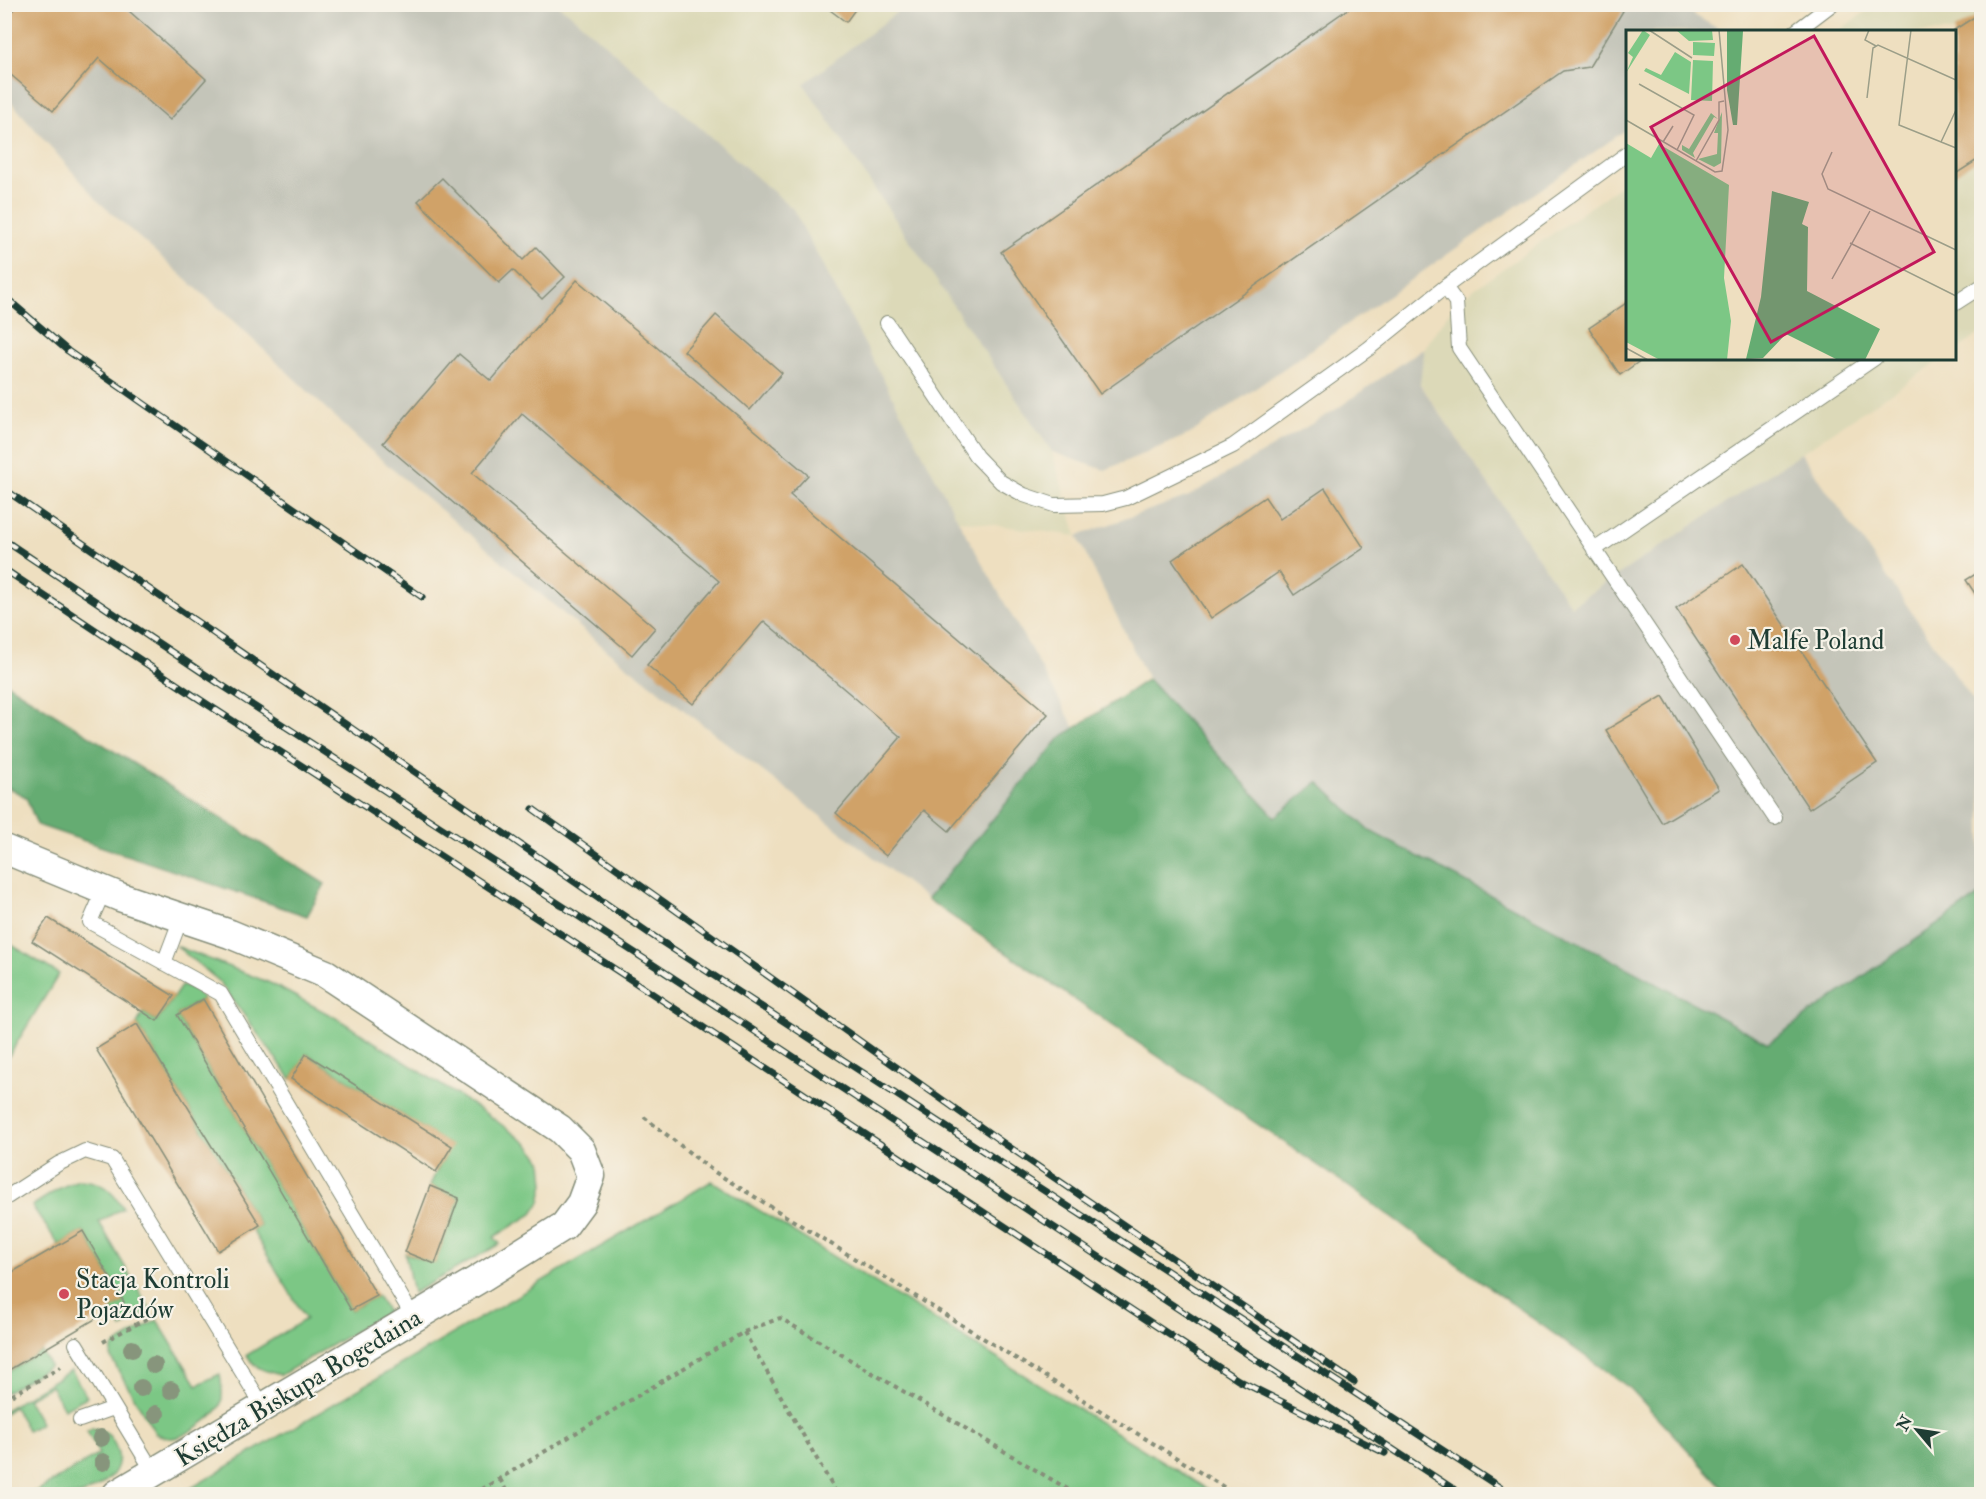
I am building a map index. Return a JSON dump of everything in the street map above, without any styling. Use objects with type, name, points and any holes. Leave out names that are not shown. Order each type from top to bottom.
[{"type":"street","points":[[4,849],[104,890],[181,918]]},
{"type":"street","name":"Księdza Biskupa Bogedaina","points":[[117,1494],[480,1279],[564,1226],[581,1203],[591,1176],[581,1150],[561,1129],[326,974],[230,934],[181,918]]},
{"type":"lane","points":[[1798,30],[1832,4]]},
{"type":"lane","points":[[887,323],[976,456],[1001,482],[1024,495],[1054,505],[1103,504],[1126,498],[1233,446],[1368,349],[1445,286],[1626,154]]},
{"type":"lane","points":[[1445,286],[1456,302],[1459,348],[1775,818]]},
{"type":"lane","points":[[1956,303],[1982,286]]},
{"type":"lane","points":[[1594,550],[1872,360]]},
{"type":"lane","points":[[104,890],[90,922],[221,994],[414,1318]]},
{"type":"lane","points":[[164,963],[181,918]]},
{"type":"lane","points":[[4,1199],[58,1164],[85,1151],[112,1159],[264,1408]]},
{"type":"lane","points":[[79,1349],[154,1473]]},
{"type":"lane","points":[[80,1420],[114,1408]]},
{"type":"path","points":[[644,1117],[713,1171],[1235,1494]]},
{"type":"path","points":[[4,1400],[79,1349],[153,1315]]},
{"type":"path","points":[[474,1494],[744,1332],[780,1318],[1076,1494]]},
{"type":"path","points":[[744,1332],[837,1494]]},
{"type":"path","points":[[500,1479],[508,1494]]},
{"type":"shaded area","points":[[1675,4],[1720,30],[1626,30],[1626,130],[1190,434],[1105,470],[1052,452],[804,84],[906,5]]},
{"type":"shaded area","points":[[4,5],[557,5],[568,12],[793,209],[958,520],[1075,728],[1060,738],[927,899],[608,651],[370,450],[230,318],[99,202],[5,95]]},
{"type":"shaded area","points":[[557,5],[906,5],[805,84],[1052,452],[1077,536],[958,520],[793,209],[568,12]]},
{"type":"shaded area","points":[[1875,5],[1981,5],[1981,333],[1956,350],[1956,30],[1840,30]]},
{"type":"shaded area","points":[[1626,182],[1626,360],[1940,360],[1571,606],[1420,383],[1424,348],[1456,302]]},
{"type":"shaded area","points":[[1424,348],[1420,384],[1571,606],[1801,453],[1981,712],[1981,894],[1768,1043],[1370,831],[1318,783],[1276,817],[1148,679],[1077,536],[1189,496],[1335,410]]},
{"type":"green space","points":[[1148,679],[1275,817],[1318,782],[1370,831],[1768,1043],[1981,894],[1981,1494],[1729,1494],[1631,1389],[1341,1181],[927,899],[1060,738]]},
{"type":"green space","points":[[4,682],[325,884],[307,916],[37,825],[26,797],[5,786]]},
{"type":"green space","points":[[5,941],[59,974],[5,1062]]},
{"type":"green space","points":[[176,946],[270,983],[338,1019],[490,1116],[530,1146],[542,1162],[544,1184],[540,1202],[532,1214],[494,1237],[500,1244],[413,1293],[405,1253],[435,1263],[459,1198],[430,1186],[451,1146],[307,1054],[291,1079],[219,981]]},
{"type":"green space","points":[[182,985],[194,989],[203,999],[177,1015],[351,1310],[377,1296],[388,1312],[281,1375],[257,1367],[247,1355],[306,1319],[252,1230],[260,1225],[137,1024],[143,1012],[157,1021]]},
{"type":"green space","points":[[78,1180],[86,1180],[104,1187],[123,1208],[99,1222],[150,1310],[122,1328],[112,1309],[124,1302],[83,1231],[59,1245],[32,1206],[60,1188]]},
{"type":"green space","points":[[712,1181],[1215,1494],[181,1494]]},
{"type":"green space","points":[[157,1320],[197,1385],[220,1374],[222,1384],[219,1408],[193,1430],[173,1438],[166,1438],[155,1433],[111,1358],[112,1348],[117,1343]]},
{"type":"green space","points":[[41,1351],[50,1366],[5,1393],[5,1373]]},
{"type":"green space","points":[[71,1370],[87,1397],[64,1409],[51,1386],[27,1399],[41,1423],[28,1431],[14,1407],[5,1413],[5,1410]]},
{"type":"green space","points":[[92,1428],[105,1432],[114,1443],[118,1452],[118,1461],[113,1474],[100,1485],[83,1494],[58,1496],[32,1494],[99,1454],[87,1431]]},
{"type":"building","points":[[18,4],[121,4],[206,79],[170,120],[99,58],[53,111],[4,69],[4,21]]},
{"type":"building","points":[[822,4],[859,4],[846,22]]},
{"type":"building","points":[[1355,4],[1613,4],[1623,11],[1589,67],[1563,71],[1100,394],[1001,252]]},
{"type":"building","points":[[1982,12],[1982,157],[1956,174],[1956,30],[1954,30]]},
{"type":"building","points":[[442,178],[523,260],[536,247],[565,277],[542,299],[513,270],[499,283],[418,201]]},
{"type":"building","points":[[577,280],[808,475],[790,495],[1048,714],[949,831],[924,810],[886,856],[836,813],[901,737],[764,621],[693,704],[647,665],[719,581],[522,414],[472,473],[655,628],[632,655],[383,443],[459,354],[491,381]]},
{"type":"building","points":[[1626,303],[1626,360],[1641,360],[1620,375],[1589,328]]},
{"type":"building","points":[[716,315],[782,373],[750,410],[684,351]]},
{"type":"building","points":[[1325,488],[1364,548],[1294,595],[1279,572],[1211,618],[1172,560],[1265,497],[1280,519]]},
{"type":"building","points":[[1743,564],[1877,763],[1809,809],[1676,609]]},
{"type":"building","points":[[1982,570],[1982,604],[1966,580]]},
{"type":"building","points":[[1663,696],[1719,789],[1662,823],[1606,730]]},
{"type":"building","points":[[48,918],[174,996],[157,1021],[32,941]]},
{"type":"building","points":[[203,999],[377,1296],[351,1310],[177,1015]]},
{"type":"building","points":[[137,1024],[260,1225],[218,1251],[96,1049]]},
{"type":"building","points":[[306,1054],[452,1146],[436,1172],[291,1079]]},
{"type":"building","points":[[430,1186],[459,1198],[435,1264],[405,1252]]},
{"type":"building","name":"Stacja Kontroli Pojazdów","points":[[83,1231],[124,1302],[4,1373],[4,1277]]},
{"type":"railway","points":[[4,296],[68,351],[422,597]]},
{"type":"railway","points":[[4,489],[659,940],[1510,1494]]},
{"type":"railway","points":[[4,540],[206,675],[1461,1494]]},
{"type":"railway","points":[[4,569],[1238,1380],[1385,1453]]},
{"type":"railway","points":[[533,809],[1002,1142],[1354,1382]]},
{"type":"place","name":"Malfe Poland","points":[[1735,640]]},
{"type":"place","name":"Stacja Kontroli Pojazdów","points":[[64,1294]]}]
